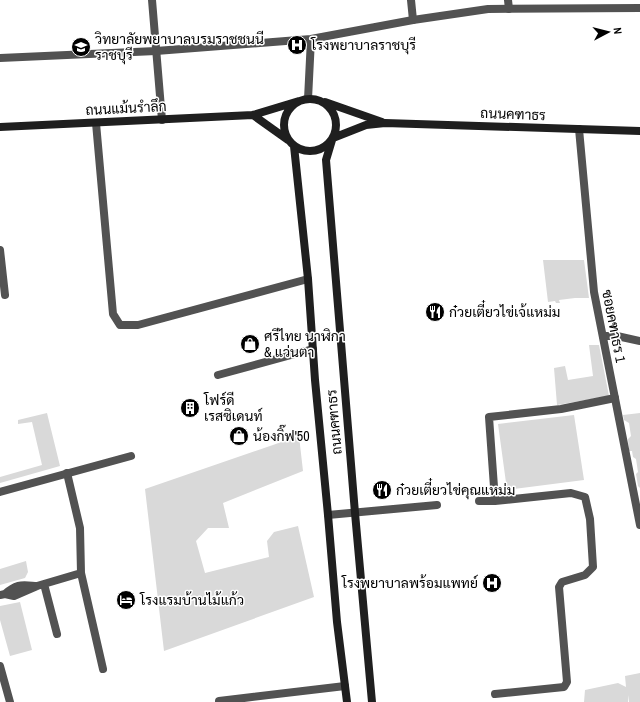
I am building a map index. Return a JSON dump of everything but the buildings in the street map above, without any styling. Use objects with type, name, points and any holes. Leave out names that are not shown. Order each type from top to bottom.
[{"type":"street","points":[[152,0],[162,120]]},
{"type":"street","points":[[411,0],[413,20]]},
{"type":"street","points":[[508,0],[508,9]]},
{"type":"street","points":[[0,58],[156,51],[311,38],[413,20],[488,10],[640,8]]},
{"type":"street","points":[[308,99],[311,38]]},
{"type":"street","points":[[252,115],[292,144],[303,150],[314,151],[324,148],[332,139],[336,128],[335,116],[329,107],[320,101],[308,99],[299,101],[292,106],[287,112],[284,120],[284,128],[286,136],[292,144]]},
{"type":"street","name":"ถนนแม้นรำลึก","points":[[0,127],[252,115],[299,101]]},
{"type":"street","name":"ถนนคฑาธร","points":[[320,101],[385,122]]},
{"type":"street","name":"ถนนคฑาธร","points":[[372,702],[326,160],[332,139],[366,125],[385,122],[640,131]]},
{"type":"street","points":[[96,123],[113,314],[120,325],[138,325],[308,279]]},
{"type":"street","name":"ซอยคฑาธร 1","points":[[579,130],[594,292],[640,525]]},
{"type":"street","name":"ถนนคฑาธร","points":[[292,144],[308,279],[337,622],[347,702]]},
{"type":"street","points":[[0,250],[5,295]]},
{"type":"street","points":[[603,336],[617,336],[640,341]]},
{"type":"street","points":[[218,375],[313,349]]},
{"type":"street","points":[[495,501],[489,417],[561,409],[615,398]]},
{"type":"street","points":[[0,492],[131,456]]},
{"type":"street","points":[[67,473],[80,528],[81,573],[103,669]]},
{"type":"street","points":[[479,501],[495,501],[571,493],[584,497],[590,519],[593,567],[585,575],[562,582],[559,587],[567,682],[564,687],[495,694]]},
{"type":"street","points":[[328,515],[436,505]]},
{"type":"street","points":[[2,594],[12,587],[21,585],[41,585],[81,573]]},
{"type":"street","points":[[41,585],[57,634]]},
{"type":"street","points":[[0,666],[10,702]]},
{"type":"street","points":[[219,702],[345,686]]},
{"type":"shaded area","points":[[543,260],[584,260],[589,298],[559,300],[560,303],[556,303],[555,301],[548,302]]},
{"type":"shaded area","points":[[589,345],[599,345],[609,396],[557,405],[554,368],[565,366],[568,380],[593,376]]},
{"type":"shaded area","points":[[47,413],[60,466],[0,483],[0,477],[42,465],[32,422],[18,424],[18,420]]},
{"type":"shaded area","points":[[640,413],[640,488],[638,486],[636,474],[638,472],[636,459],[633,457],[632,451],[629,451],[628,439],[631,436],[629,423],[624,420],[623,415]]},
{"type":"shaded area","points":[[574,415],[584,480],[507,490],[498,424]]},
{"type":"shaded area","points":[[299,436],[303,471],[223,503],[229,528],[208,528],[196,541],[205,573],[269,557],[267,541],[274,532],[298,526],[314,597],[164,651],[145,489]]},
{"type":"shaded area","points":[[26,561],[28,572],[25,578],[0,585],[0,569]]},
{"type":"shaded area","points":[[20,602],[32,650],[10,656],[0,620],[0,606]]},
{"type":"shaded area","points":[[640,673],[640,702],[629,702],[628,695],[628,702],[584,702],[585,690],[618,683],[626,687],[625,676]]},
{"type":"place","name":"โรงพยาบาลราชบุรี","points":[[297,45]]},
{"type":"place","name":"วิทยาลัยพยาบาลบรมราชชนนี ราชบุรี","points":[[81,47]]},
{"type":"place","name":"ก๋วยเตี๋ยวไข่เจ้แหม่ม","points":[[435,312]]},
{"type":"place","name":"ศรีไทย นาฬิกา & แว่นตา","points":[[250,344]]},
{"type":"place","name":"โฟร์ดี เรสซิเดนท์","points":[[190,408]]},
{"type":"place","name":"น้องกิ๊ฟ'50","points":[[239,436]]},
{"type":"place","name":"ก๋วยเตี๋ยวไข่คุณแหม่ม","points":[[382,490]]},
{"type":"place","name":"โรงพยาบาลพร้อมแพทย์","points":[[492,583]]},
{"type":"place","name":"โรงแรมบ้านไม้แก้ว","points":[[126,600]]}]
